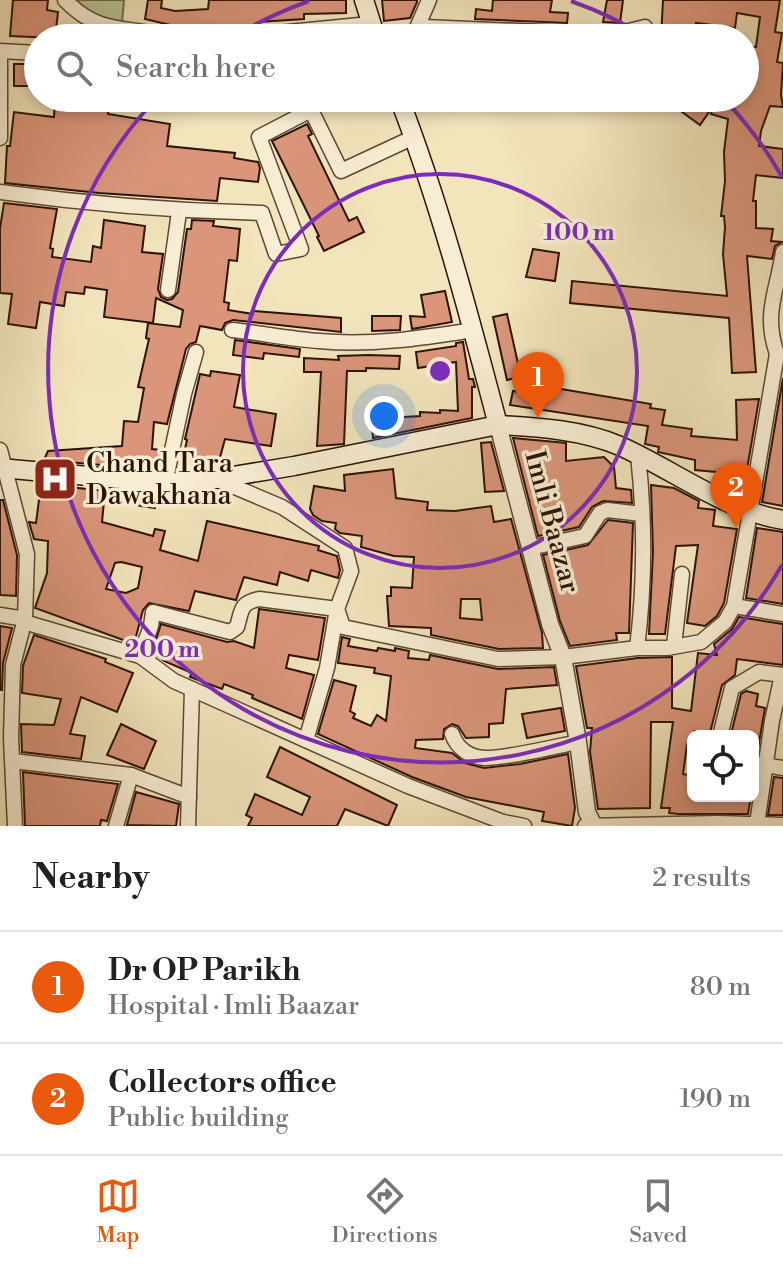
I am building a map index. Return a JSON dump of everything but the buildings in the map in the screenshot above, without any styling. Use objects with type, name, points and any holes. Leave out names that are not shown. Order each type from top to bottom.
[{"type":"main road","points":[[364,0],[371,24]]},
{"type":"main road","name":"Imli Baazar","points":[[404,112],[473,330],[498,425]]},
{"type":"main road","points":[[3,468],[165,483],[215,479],[498,425],[591,436],[638,455],[750,510],[783,520]]},
{"type":"street","points":[[65,0],[97,24]]},
{"type":"street","points":[[416,24],[429,0]]},
{"type":"street","points":[[0,138],[0,52],[24,53]]},
{"type":"street","points":[[0,192],[93,205],[179,212],[262,213],[276,254],[301,249],[259,137],[307,112]]},
{"type":"street","points":[[312,112],[341,171],[414,137]]},
{"type":"street","points":[[168,290],[179,212]]},
{"type":"street","points":[[337,609],[343,627],[498,659],[563,657],[701,642],[725,622],[734,606],[780,355],[770,332],[777,310],[783,252]]},
{"type":"street","points":[[232,330],[319,342],[395,342],[473,330]]},
{"type":"street","points":[[165,483],[196,352]]},
{"type":"street","name":"Imli Baazar","points":[[498,425],[550,624],[563,657],[591,826]]},
{"type":"street","points":[[0,450],[27,554],[24,620],[13,665],[10,819]]},
{"type":"street","points":[[637,648],[644,593],[638,455]]},
{"type":"street","points":[[215,479],[282,507],[345,548],[351,571],[337,609],[327,668],[306,740]]},
{"type":"street","points":[[530,548],[585,536],[600,513],[607,510],[642,514]]},
{"type":"street","points":[[674,646],[682,574]]},
{"type":"street","points":[[140,656],[153,612],[230,632],[237,627],[242,607],[247,601],[259,599],[337,609]]},
{"type":"street","points":[[734,606],[783,614]]},
{"type":"street","points":[[0,615],[140,656],[174,681],[408,786],[496,823],[524,826]]},
{"type":"street","points":[[722,730],[732,688],[759,672],[782,675],[759,765],[763,825]]},
{"type":"street","points":[[188,826],[192,689]]},
{"type":"street","points":[[452,734],[455,743],[464,751],[484,758],[578,742]]},
{"type":"street","points":[[13,761],[131,775],[189,797]]},
{"type":"street","points":[[759,765],[783,768]]},
{"type":"street","points":[[116,826],[131,775]]},
{"type":"street","points":[[591,826],[783,825]]},
{"type":"green space","points":[[77,0],[124,0],[122,22],[96,22],[74,4]]},
{"type":"place","name":"Dr OP Parikh","points":[[538,418]]},
{"type":"place","name":"Chand Tara Dawakhana","points":[[55,479]]},
{"type":"place","name":"Collectors office","points":[[736,528]]}]
